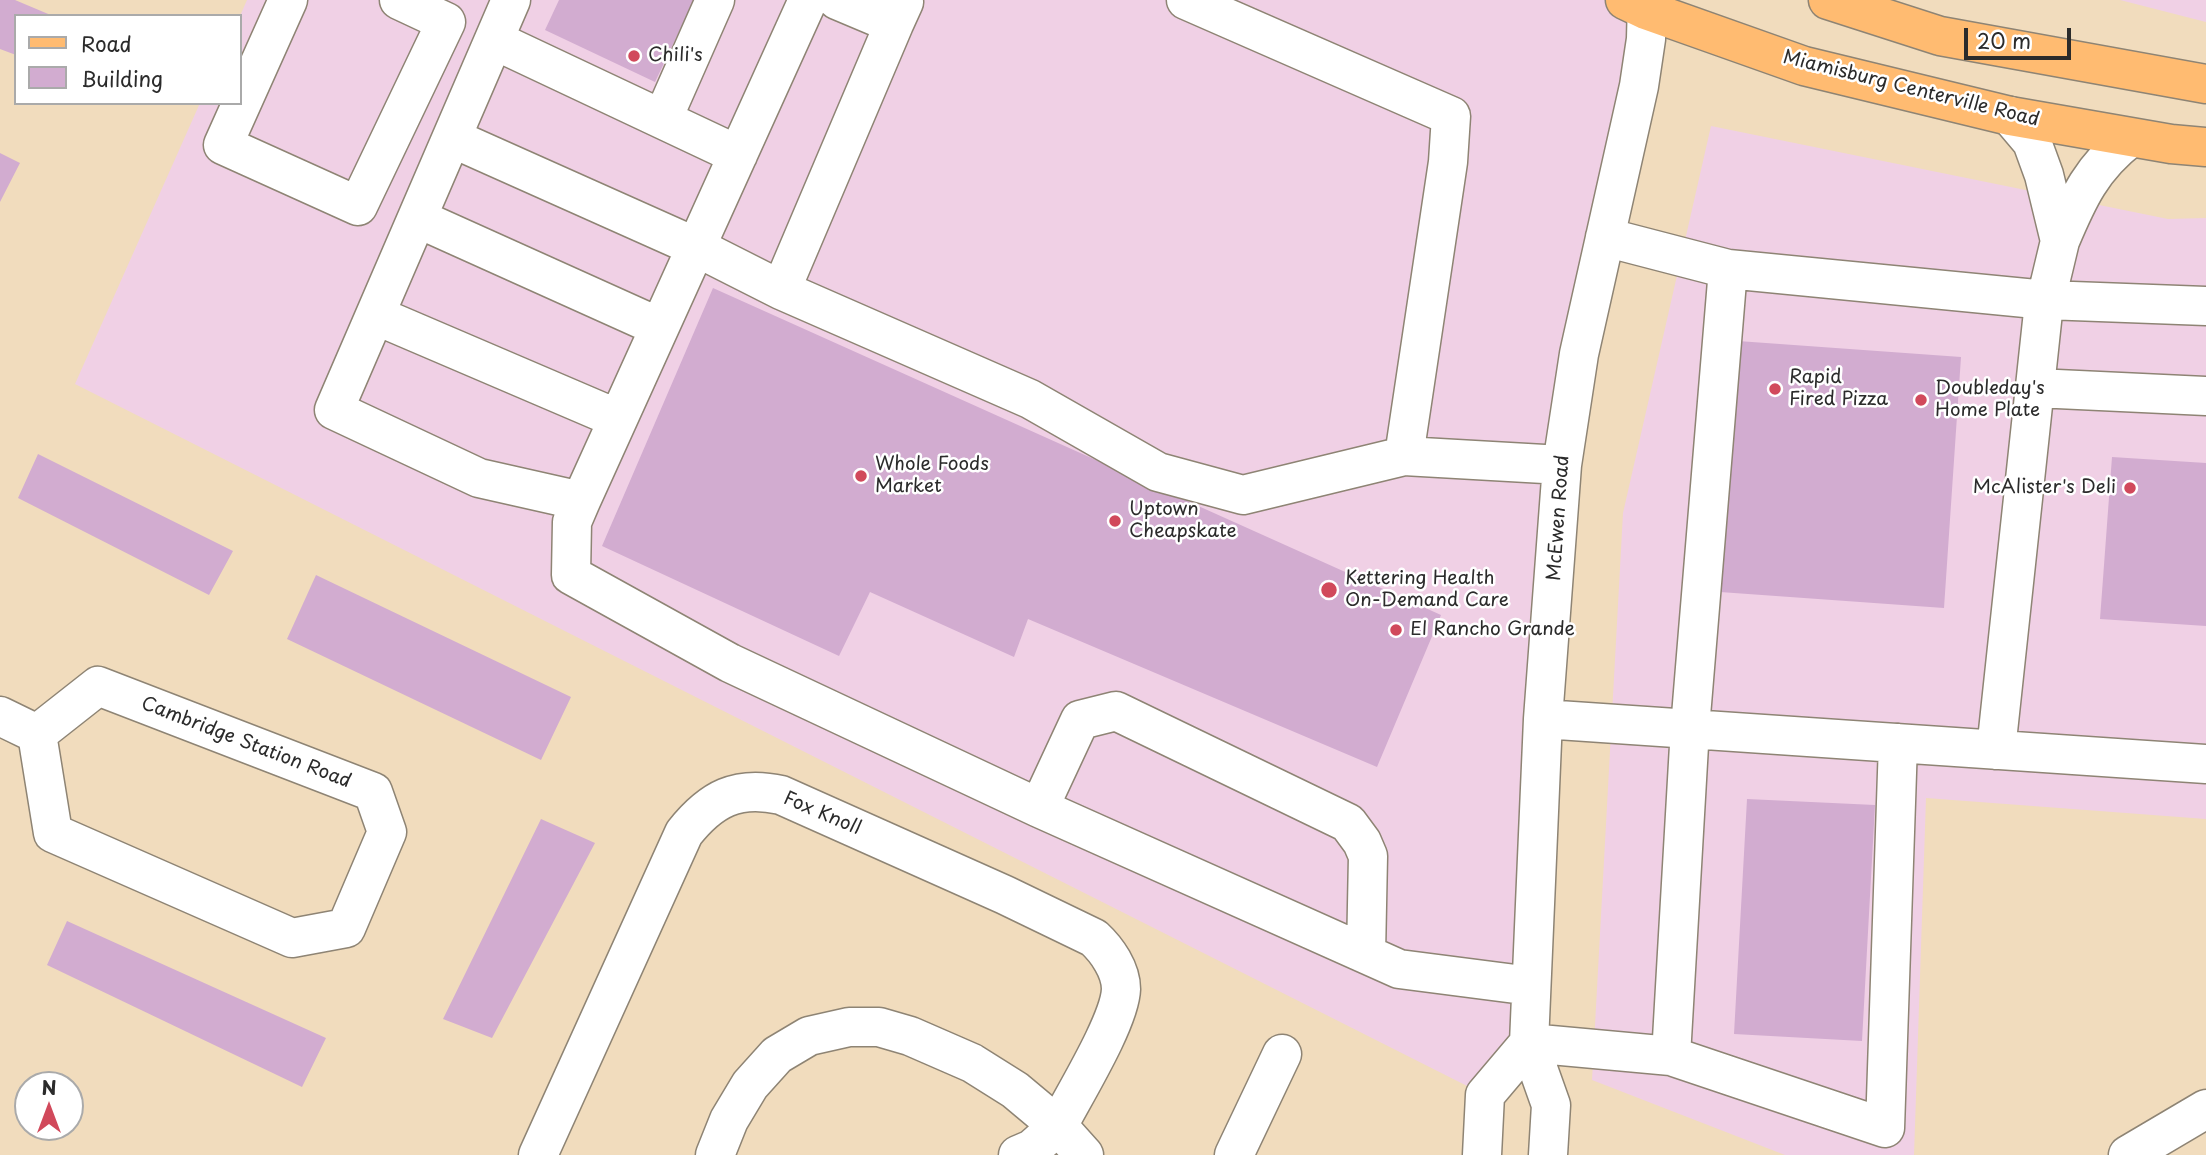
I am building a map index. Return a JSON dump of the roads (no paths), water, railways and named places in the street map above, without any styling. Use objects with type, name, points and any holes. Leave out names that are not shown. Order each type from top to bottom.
[{"type":"main road","points":[[1828,0],[1940,36],[2206,84]]},
{"type":"main road","name":"Miamisburg Centerville Road","points":[[1639,3],[1804,66],[2010,116],[2130,138],[2206,147]]},
{"type":"street","points":[[242,103],[288,0]]},
{"type":"street","points":[[241,105],[223,145],[358,206],[453,11],[399,0]]},
{"type":"street","points":[[511,0],[334,410],[479,478],[581,500]]},
{"type":"street","points":[[663,118],[715,0]]},
{"type":"street","points":[[808,0],[581,500],[572,522],[572,575],[730,663],[1040,808],[1399,969],[1531,986]]},
{"type":"street","points":[[781,290],[899,12],[837,0]]},
{"type":"street","points":[[1186,0],[1451,116],[1448,162],[1404,456]]},
{"type":"street","name":"McEwen Road","points":[[1548,1155],[1551,1105],[1529,1043],[1543,719],[1562,465],[1578,354],[1639,86],[1646,39],[1639,3]]},
{"type":"street","points":[[494,40],[738,155]]},
{"type":"street","points":[[2010,116],[2032,142],[2044,175],[2060,241]]},
{"type":"street","points":[[452,138],[696,247],[781,290],[1030,399],[1158,472],[1243,495],[1404,456],[1562,465]]},
{"type":"street","points":[[1996,750],[2046,300],[2060,241],[2081,191],[2115,149],[2130,138]]},
{"type":"street","points":[[417,218],[659,327]]},
{"type":"street","points":[[1605,237],[1728,269],[2046,300],[2206,306]]},
{"type":"street","points":[[1671,1056],[1690,728],[1728,269]]},
{"type":"street","points":[[375,315],[618,419]]},
{"type":"street","points":[[2036,388],[2206,396]]},
{"type":"street","name":"Cambridge Station Road","points":[[98,685],[373,792],[387,832],[346,928],[292,938],[53,834],[37,734],[98,685]]},
{"type":"street","points":[[1040,808],[1080,720],[1116,711],[1348,823],[1362,842],[1368,856],[1366,954]]},
{"type":"street","points":[[0,716],[37,734]]},
{"type":"street","points":[[1543,719],[2206,764]]},
{"type":"street","points":[[1482,1155],[1485,1095],[1529,1043],[1671,1056],[1885,1128],[1898,743]]},
{"type":"street","name":"Fox Knoll","points":[[538,1155],[684,833],[699,813],[719,800],[741,792],[781,795],[1005,895],[1094,938],[1102,945],[1117,968],[1121,989],[1112,1022],[1058,1126],[1032,1149],[1018,1155]]},
{"type":"street","points":[[715,1155],[729,1120],[750,1085],[777,1055],[809,1036],[849,1027],[879,1027],[910,1036],[972,1063],[1015,1090],[1058,1126],[1084,1155]]},
{"type":"street","points":[[1234,1155],[1282,1054]]},
{"type":"street","points":[[2128,1155],[2206,1109]]},
{"type":"place","name":"Chili's","points":[[634,56]]},
{"type":"place","name":"Rapid Fired Pizza","points":[[1775,389]]},
{"type":"place","name":"Doubleday's Home Plate","points":[[1921,400]]},
{"type":"place","name":"Whole Foods Market","points":[[861,476]]},
{"type":"place","name":"McAlister's Deli","points":[[2130,488]]},
{"type":"place","name":"Uptown Cheapskate","points":[[1115,521]]},
{"type":"place","name":"Kettering Health On-Demand Care","points":[[1329,590]]},
{"type":"place","name":"El Rancho Grande","points":[[1396,630]]}]
